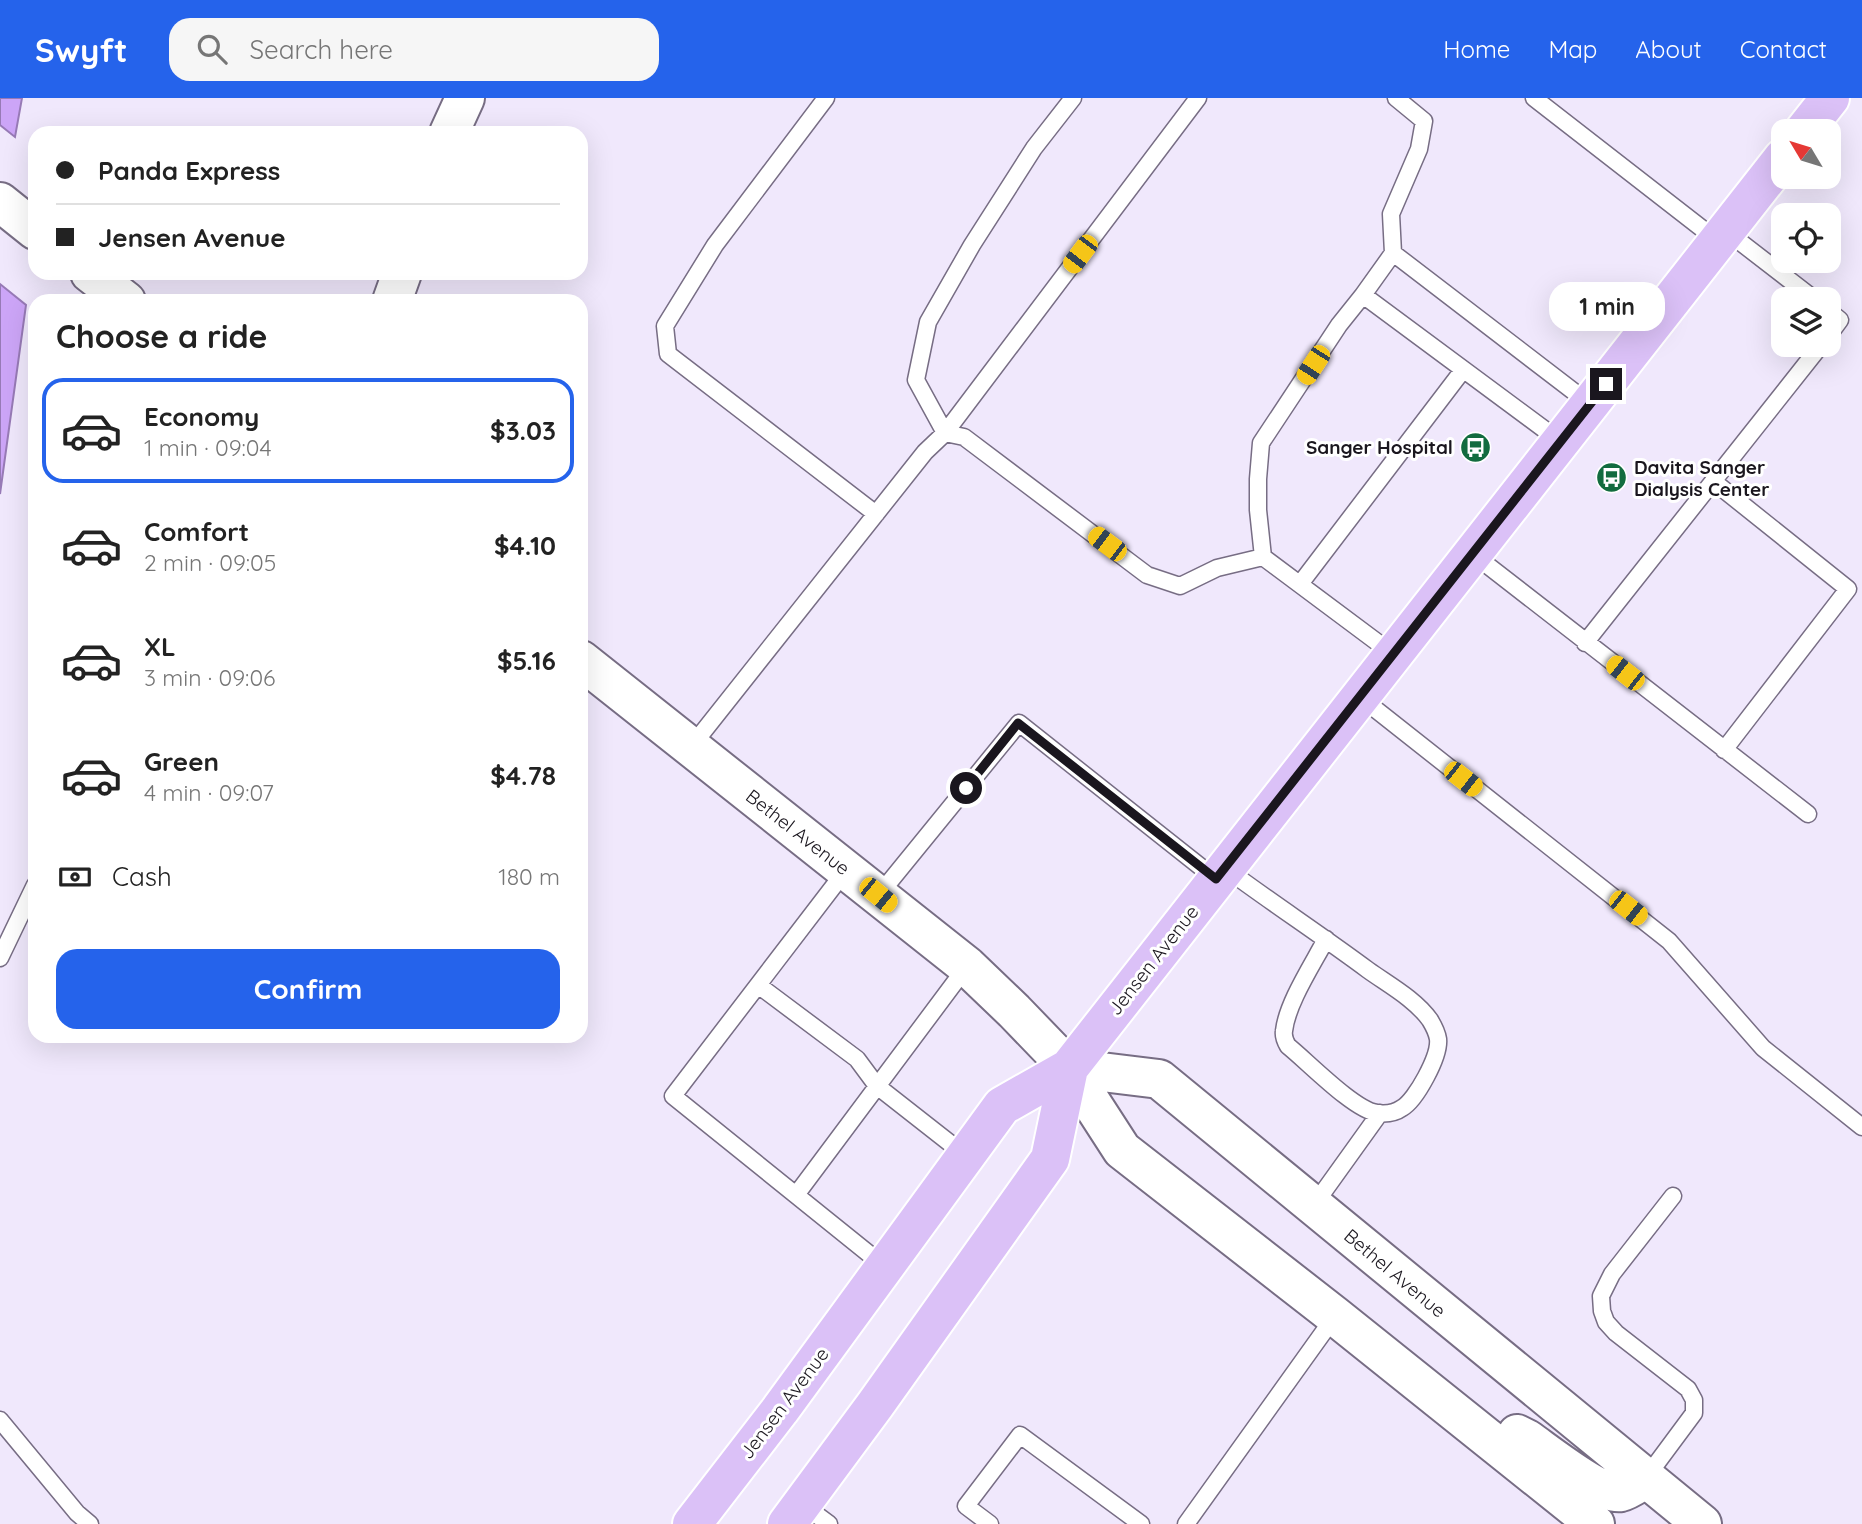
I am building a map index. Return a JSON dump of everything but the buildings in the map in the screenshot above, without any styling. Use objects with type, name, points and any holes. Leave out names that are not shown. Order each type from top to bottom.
[{"type":"main road","points":[[452,126],[465,98]]},
{"type":"main road","points":[[1813,119],[1830,98]]},
{"type":"main road","name":"Jensen Avenue","points":[[692,1524],[780,1410],[1002,1106],[1069,1068],[1771,173]]},
{"type":"main road","points":[[99,280],[117,294]]},
{"type":"main road","name":"Bethel Avenue","points":[[588,666],[967,966],[1069,1068],[1122,1150],[1335,1315],[1592,1523]]},
{"type":"main road","name":"Jensen Avenue","points":[[806,1517],[883,1394],[1050,1159],[1069,1068]]},
{"type":"main road","name":"Bethel Avenue","points":[[1069,1068],[1159,1079],[1702,1524]]},
{"type":"main road","points":[[1441,1401],[1527,1439],[1609,1492],[1623,1492],[1645,1479]]},
{"type":"lane","points":[[826,98],[715,245],[665,326],[667,354],[876,514]]},
{"type":"lane","points":[[1073,98],[1034,149],[972,245],[928,322],[916,380],[945,433],[964,437],[1147,575],[1180,586],[1217,568],[1264,557]]},
{"type":"lane","points":[[691,747],[925,452],[945,433],[1198,98]]},
{"type":"lane","points":[[1394,655],[1264,557],[1258,510],[1258,479],[1261,443],[1339,326],[1393,253],[1391,214],[1419,149],[1424,121],[1396,98]]},
{"type":"lane","points":[[1534,98],[1722,236],[1796,287]]},
{"type":"lane","points":[[1393,253],[1590,404]]},
{"type":"lane","points":[[1363,295],[1561,442]]},
{"type":"lane","points":[[1585,643],[1811,357]]},
{"type":"lane","points":[[1300,584],[1463,370]]},
{"type":"lane","points":[[1713,481],[1848,589],[1724,750]]},
{"type":"lane","points":[[1473,554],[1808,814]]},
{"type":"lane","points":[[1360,698],[1669,941],[1763,1048],[1862,1127]]},
{"type":"lane","points":[[878,895],[1018,723],[1221,873],[1326,939],[1421,1009],[1438,1037],[1436,1053],[1428,1075],[1405,1107],[1393,1113],[1375,1113],[1349,1100],[1284,1040],[1290,1008],[1326,939]]},
{"type":"lane","points":[[846,870],[673,1096],[884,1266]]},
{"type":"lane","points":[[0,958],[28,900]]},
{"type":"lane","points":[[796,1195],[967,966]]},
{"type":"lane","points":[[758,985],[857,1059],[877,1086],[965,1154]]},
{"type":"lane","points":[[1314,1205],[1380,1113]]},
{"type":"lane","points":[[1645,1479],[1694,1413],[1694,1400],[1688,1389],[1605,1322],[1601,1296],[1612,1274],[1673,1196]]},
{"type":"lane","points":[[1186,1524],[1335,1315]]},
{"type":"lane","points":[[0,1419],[77,1513],[90,1524]]},
{"type":"lane","points":[[990,1524],[966,1506],[1020,1435],[1141,1524]]},
{"type":"shaded area","points":[[0,98],[22,98],[15,137],[0,125]]},
{"type":"shaded area","points":[[0,284],[26,305],[0,494]]},
{"type":"place","name":"Sanger Hospital","points":[[1476,447]]},
{"type":"place","name":"Davita Sanger Dialysis Center","points":[[1611,478]]},
{"type":"route","points":[[966,788],[1018,723],[1216,879],[1606,384]]}]
